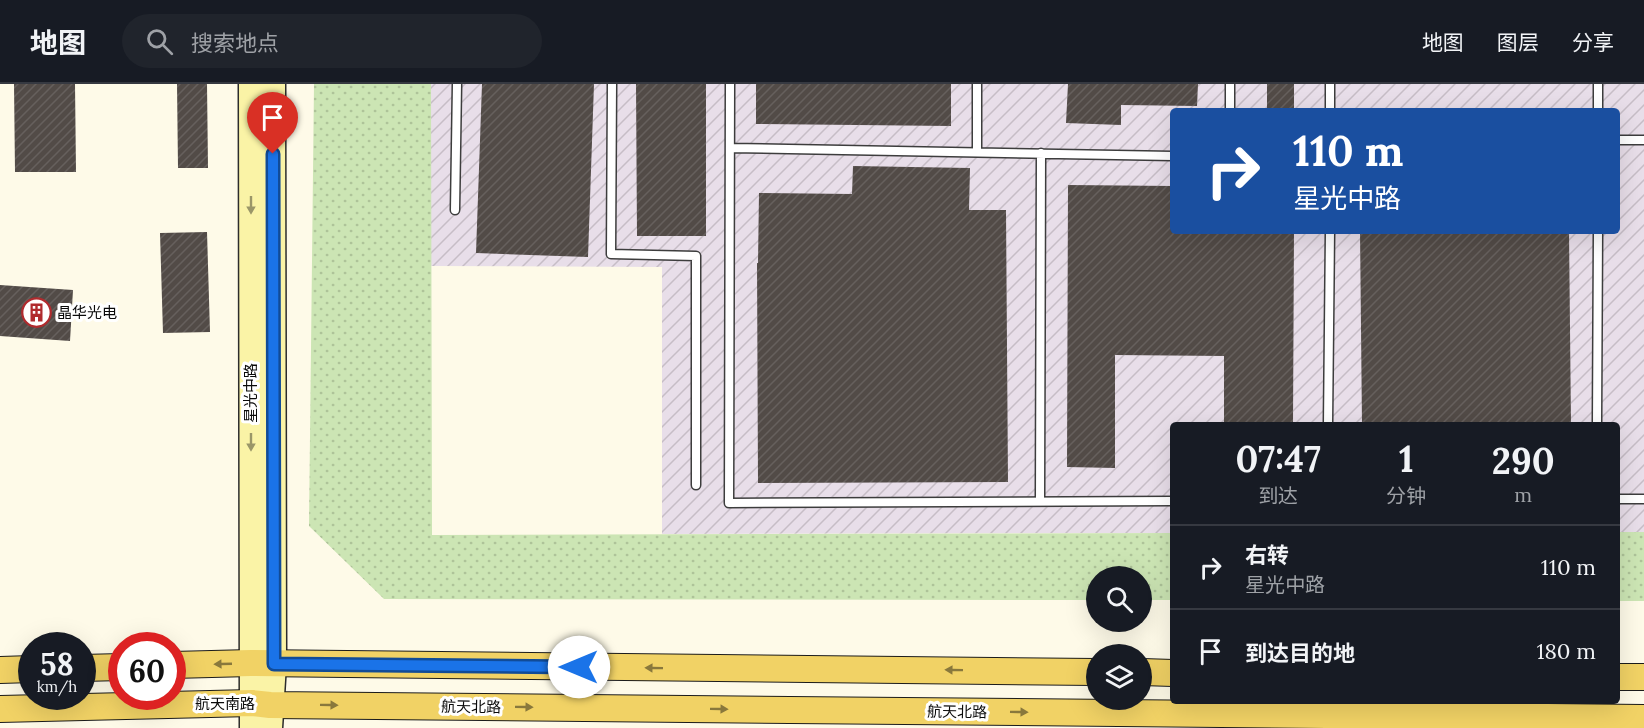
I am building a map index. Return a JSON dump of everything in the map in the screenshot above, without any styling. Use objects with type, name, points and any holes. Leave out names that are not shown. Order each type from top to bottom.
[{"type":"main road","name":"星光中路","points":[[250,84],[264,712],[252,728]]},
{"type":"main road","name":"星光中路","points":[[262,664],[273,84]]},
{"type":"main road","points":[[186,665],[1086,672]]},
{"type":"main road","points":[[0,670],[18,669]]},
{"type":"main road","points":[[1152,672],[1170,672]]},
{"type":"main road","points":[[1620,677],[1644,677]]},
{"type":"main road","name":"航天南路","points":[[0,709],[264,712]]},
{"type":"main road","name":"航天北路","points":[[264,712],[1644,718]]},
{"type":"lane","points":[[455,210],[457,84]]},
{"type":"lane","points":[[612,84],[610,254],[696,256],[696,485]]},
{"type":"lane","points":[[730,84],[729,502],[1170,501]]},
{"type":"lane","points":[[977,84],[977,152]]},
{"type":"lane","points":[[1230,84],[1230,108]]},
{"type":"lane","points":[[1330,84],[1330,108]]},
{"type":"lane","points":[[1598,84],[1598,108]]},
{"type":"lane","points":[[1620,140],[1644,140]]},
{"type":"lane","points":[[730,148],[1170,156]]},
{"type":"lane","points":[[1040,501],[1041,153]]},
{"type":"lane","points":[[1328,422],[1330,234]]},
{"type":"lane","points":[[1597,422],[1598,234]]},
{"type":"lane","points":[[1620,499],[1644,499]]},
{"type":"shaded area","points":[[431,84],[1644,84],[1644,532],[1620,532],[1620,422],[1170,422],[1170,533],[662,534],[662,267],[431,266]]},
{"type":"green space","points":[[314,84],[431,84],[432,535],[1170,533],[1170,600],[1152,600],[1152,566],[1086,566],[1086,600],[384,599],[309,526]]},
{"type":"green space","points":[[1620,532],[1644,532],[1644,601],[1620,601]]},
{"type":"building","points":[[14,84],[75,84],[76,172],[15,172]]},
{"type":"building","points":[[177,84],[207,84],[208,168],[178,168]]},
{"type":"building","points":[[482,84],[594,84],[588,257],[476,253]]},
{"type":"building","points":[[636,84],[706,84],[706,236],[637,236]]},
{"type":"building","points":[[756,84],[951,84],[951,126],[756,124]]},
{"type":"building","points":[[1068,84],[1198,84],[1197,106],[1121,105],[1121,125],[1066,123]]},
{"type":"building","points":[[1267,84],[1294,84],[1294,108],[1267,108]]},
{"type":"building","points":[[853,166],[970,168],[969,210],[1006,210],[1008,482],[758,483],[759,193],[852,194]]},
{"type":"building","points":[[1068,185],[1170,186],[1170,234],[1294,234],[1293,422],[1224,422],[1224,356],[1115,355],[1115,468],[1067,467]]},
{"type":"building","points":[[207,232],[210,332],[163,333],[160,233]]},
{"type":"building","points":[[1360,234],[1569,234],[1571,422],[1362,422]]},
{"type":"building","name":"晶华光电","points":[[0,285],[73,290],[70,341],[0,336]]},
{"type":"place","name":"晶华光电","points":[[36,313]]},
{"type":"route","points":[[273,154],[274,664],[579,667]]}]
